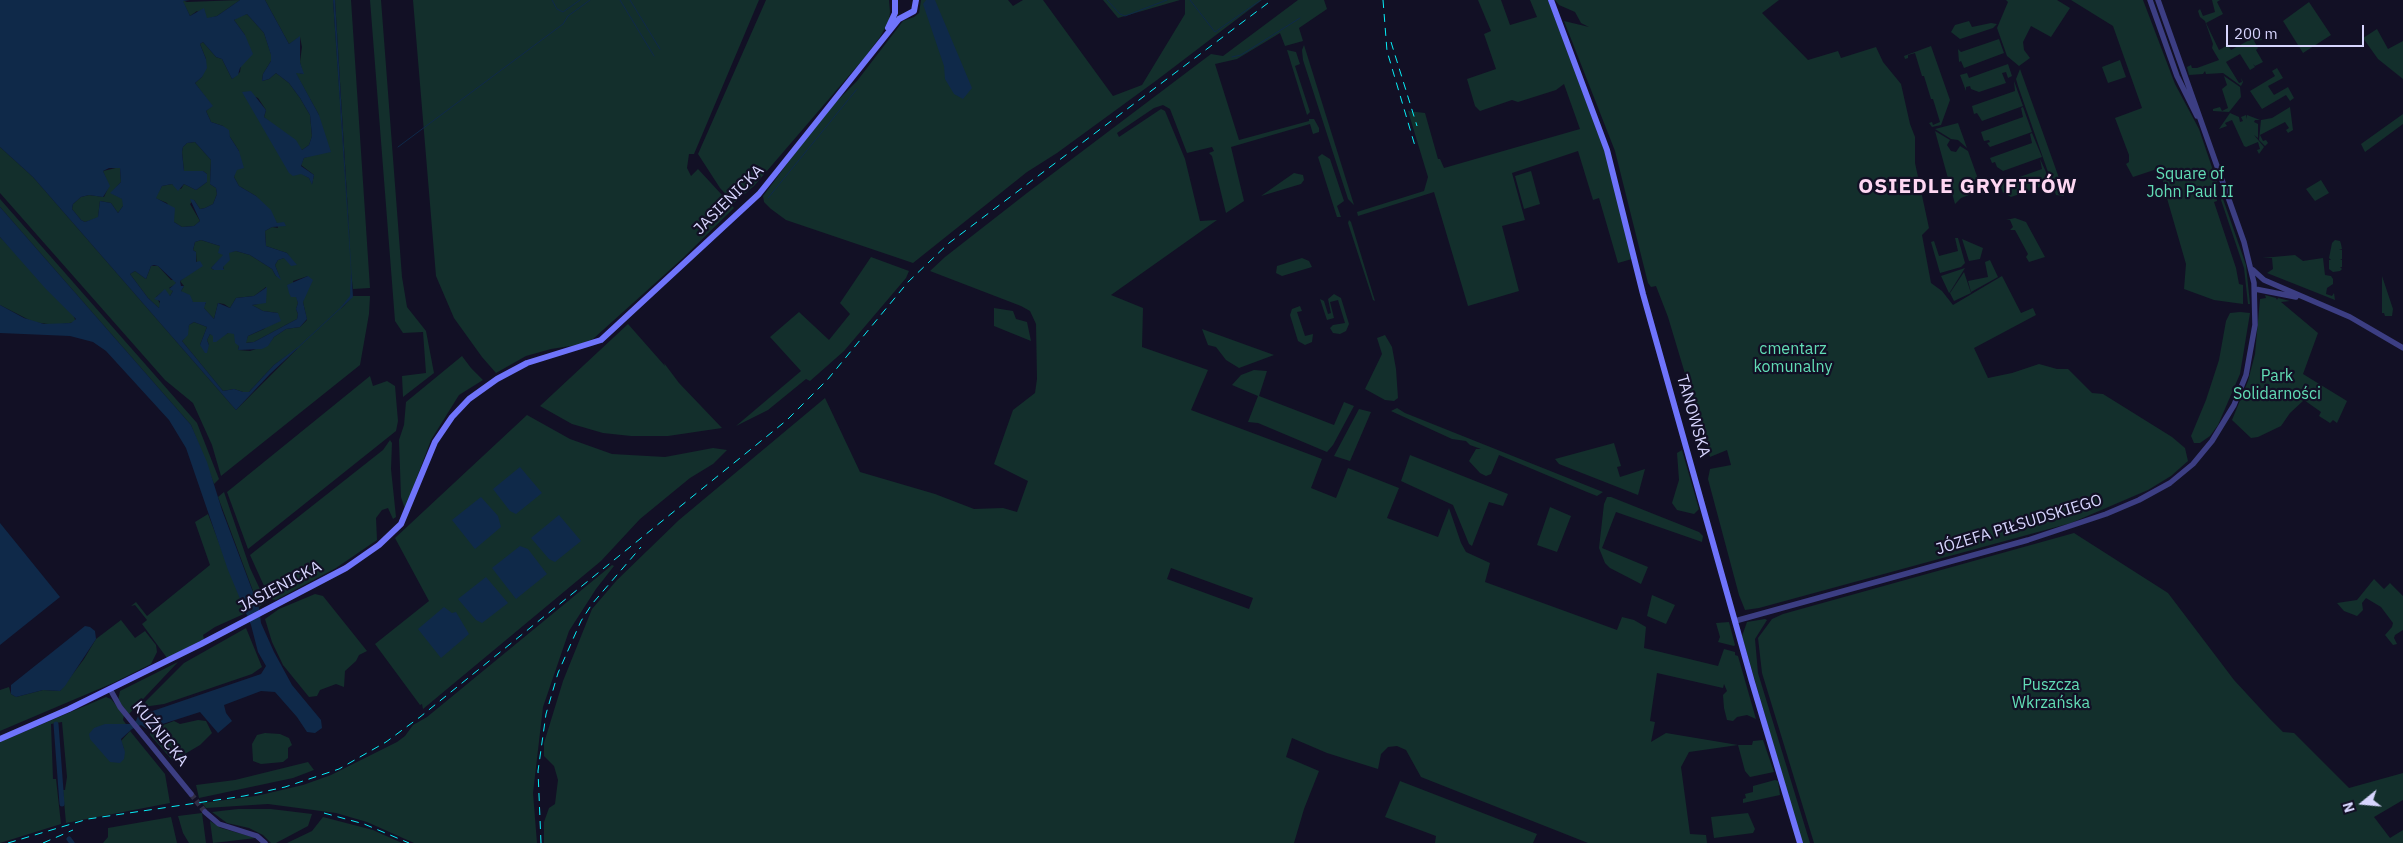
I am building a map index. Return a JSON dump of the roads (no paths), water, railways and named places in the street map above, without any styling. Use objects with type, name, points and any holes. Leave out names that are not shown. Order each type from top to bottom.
[{"type":"main road","points":[[894,0],[895,8],[900,14],[905,15]]},
{"type":"main road","name":"JASIENICKA","points":[[0,738],[111,691],[362,558],[401,524],[436,442],[452,417],[469,398],[497,378],[527,363],[601,340],[758,194],[899,19],[914,10],[916,0]]},
{"type":"main road","name":"TANOWSKA","points":[[1551,0],[1607,150],[1644,294],[1735,621],[1800,843]]},
{"type":"main road","name":"JASIENICKA","points":[[880,43],[895,14],[895,8]]},
{"type":"main road","name":"JASIENICKA","points":[[111,691],[163,664]]},
{"type":"street","name":"JÓZEFA PIŁSUDSKIEGO","points":[[2150,0],[2177,76],[2206,136]]},
{"type":"street","name":"JÓZEFA PIŁSUDSKIEGO","points":[[1735,621],[2066,529],[2124,507],[2164,487],[2182,474],[2204,452],[2234,405],[2246,375],[2252,349],[2254,288],[2251,267],[2158,0]]},
{"type":"street","points":[[2251,267],[2264,280],[2356,320],[2403,348]]},
{"type":"street","points":[[2254,288],[2264,280]]},
{"type":"street","points":[[2254,288],[2315,301]]},
{"type":"street","name":"KUŹNICKA","points":[[111,691],[139,731],[191,794]]},
{"type":"street","points":[[205,812],[219,824],[257,836],[266,843]]},
{"type":"water","points":[[0,0],[190,0],[183,1],[190,16],[204,8],[207,18],[217,16],[240,0],[265,0],[289,44],[300,36],[300,62],[304,74],[296,73],[319,115],[331,152],[304,158],[301,166],[314,175],[312,185],[309,178],[301,174],[293,176],[289,173],[242,92],[251,91],[266,110],[264,117],[296,140],[302,150],[309,145],[312,136],[310,115],[289,83],[276,73],[269,79],[262,81],[263,74],[271,61],[271,55],[264,33],[247,14],[234,20],[245,35],[253,54],[240,68],[238,75],[232,79],[222,59],[216,57],[203,42],[200,44],[206,59],[207,68],[202,77],[195,83],[213,106],[206,111],[211,122],[229,130],[230,137],[239,151],[244,168],[237,170],[234,177],[239,186],[256,196],[271,210],[277,223],[284,222],[286,226],[272,227],[265,231],[266,246],[287,253],[297,265],[291,266],[284,258],[278,260],[275,265],[281,280],[272,269],[250,255],[236,251],[229,253],[230,260],[223,267],[224,270],[214,270],[211,268],[223,255],[218,253],[220,246],[201,240],[195,242],[193,250],[196,252],[196,262],[200,261],[203,266],[180,281],[181,286],[184,286],[181,291],[190,295],[193,302],[206,302],[204,308],[214,319],[218,303],[230,308],[236,298],[254,296],[267,287],[266,303],[252,305],[263,311],[278,313],[281,321],[248,336],[246,343],[254,342],[297,319],[296,309],[298,303],[296,297],[291,297],[287,285],[308,276],[313,280],[303,302],[307,319],[300,327],[286,329],[274,337],[268,346],[262,349],[238,350],[239,346],[235,343],[234,334],[228,333],[216,342],[213,342],[213,336],[210,334],[207,340],[209,345],[207,353],[205,353],[200,345],[207,327],[194,322],[189,325],[188,335],[182,341],[223,391],[234,389],[249,392],[274,365],[298,347],[340,308],[350,296],[351,271],[333,0],[335,0],[353,297],[270,374],[236,410],[33,177],[0,147]],"holes":[[[195,142],[211,160],[210,184],[216,188],[217,194],[213,204],[200,209],[194,200],[190,199],[200,221],[194,226],[182,227],[174,222],[175,208],[156,198],[162,186],[172,184],[178,191],[184,184],[196,190],[207,182],[207,174],[203,171],[184,171],[183,147],[187,143]],[[109,168],[120,168],[121,182],[110,193],[122,199],[123,206],[118,213],[111,203],[100,201],[98,217],[85,222],[72,209],[73,204],[81,197],[89,195],[103,197],[110,186],[103,171]],[[151,266],[158,266],[176,283],[169,289],[173,291],[170,296],[165,289],[154,299],[160,301],[159,308],[148,298],[130,274],[135,271],[146,279]]]},
{"type":"water","points":[[926,0],[935,0],[972,88],[963,99],[954,94],[945,79],[944,66],[923,4]]},
{"type":"water","points":[[0,207],[191,425],[207,462],[222,510],[259,608],[261,623],[292,685],[321,720],[322,728],[315,733],[307,732],[297,717],[275,692],[261,691],[224,705],[226,713],[232,721],[218,733],[200,712],[147,729],[141,725],[132,729],[121,739],[125,752],[124,759],[120,763],[110,762],[90,739],[89,734],[94,728],[105,724],[130,724],[136,721],[138,716],[261,674],[266,666],[258,652],[251,625],[228,570],[186,448],[169,420],[106,351],[93,342],[70,336],[0,333],[0,305],[24,318],[44,324],[71,323],[76,319],[45,288],[0,237]]},
{"type":"water","points":[[520,467],[542,493],[516,514],[510,511],[493,489]]},
{"type":"water","points":[[481,497],[498,516],[501,527],[475,549],[452,520]]},
{"type":"water","points":[[559,515],[581,541],[555,562],[549,559],[531,538]]},
{"type":"water","points":[[0,523],[60,597],[0,645]]},
{"type":"water","points":[[520,546],[528,549],[547,574],[516,599],[492,568]]},
{"type":"water","points":[[486,577],[508,603],[482,623],[476,620],[458,599]]},
{"type":"water","points":[[444,607],[452,613],[456,612],[469,634],[441,658],[418,629]]},
{"type":"water","points":[[85,626],[95,631],[96,639],[60,691],[43,690],[16,697],[11,694],[11,685]]},
{"type":"waterway","points":[[552,0],[557,9],[563,12],[580,0]]},
{"type":"waterway","points":[[398,147],[563,24],[568,16],[590,0]]},
{"type":"waterway","points":[[620,0],[654,56]]},
{"type":"waterway","points":[[630,0],[660,49]]},
{"type":"waterway","points":[[1107,0],[1120,14],[1125,16],[1167,0]]},
{"type":"waterway","points":[[1190,0],[1215,32],[1261,0]]},
{"type":"waterway","points":[[1232,57],[1241,55],[1300,18]]},
{"type":"waterway","points":[[768,198],[857,89]]},
{"type":"waterway","points":[[56,724],[62,804]]},
{"type":"waterway","points":[[69,839],[72,843]]},
{"type":"tunnel","points":[[191,794],[205,812]]},
{"type":"railway","points":[[8,843],[88,819],[244,796],[285,787],[339,769],[386,742],[420,717],[787,420],[828,379],[908,282],[949,243],[1272,0]]},
{"type":"railway","points":[[1383,0],[1387,51],[1415,146]]},
{"type":"railway","points":[[1391,42],[1417,126]]},
{"type":"railway","points":[[541,843],[538,771],[546,714],[558,673],[581,621],[592,604],[641,547]]},
{"type":"railway","points":[[324,813],[364,824],[409,843]]},
{"type":"railway","points":[[43,843],[73,830]]},
{"type":"district","name":"OSIEDLE GRYFITÓW","points":[[1968,187]]},
{"type":"park label","name":"Square of John Paul II","points":[[2190,183]]},
{"type":"park label","name":"cmentarz komunalny","points":[[1793,358]]},
{"type":"park label","name":"Park Solidarności","points":[[2277,385]]},
{"type":"park label","name":"Puszcza Wkrzańska","points":[[2051,694]]}]
